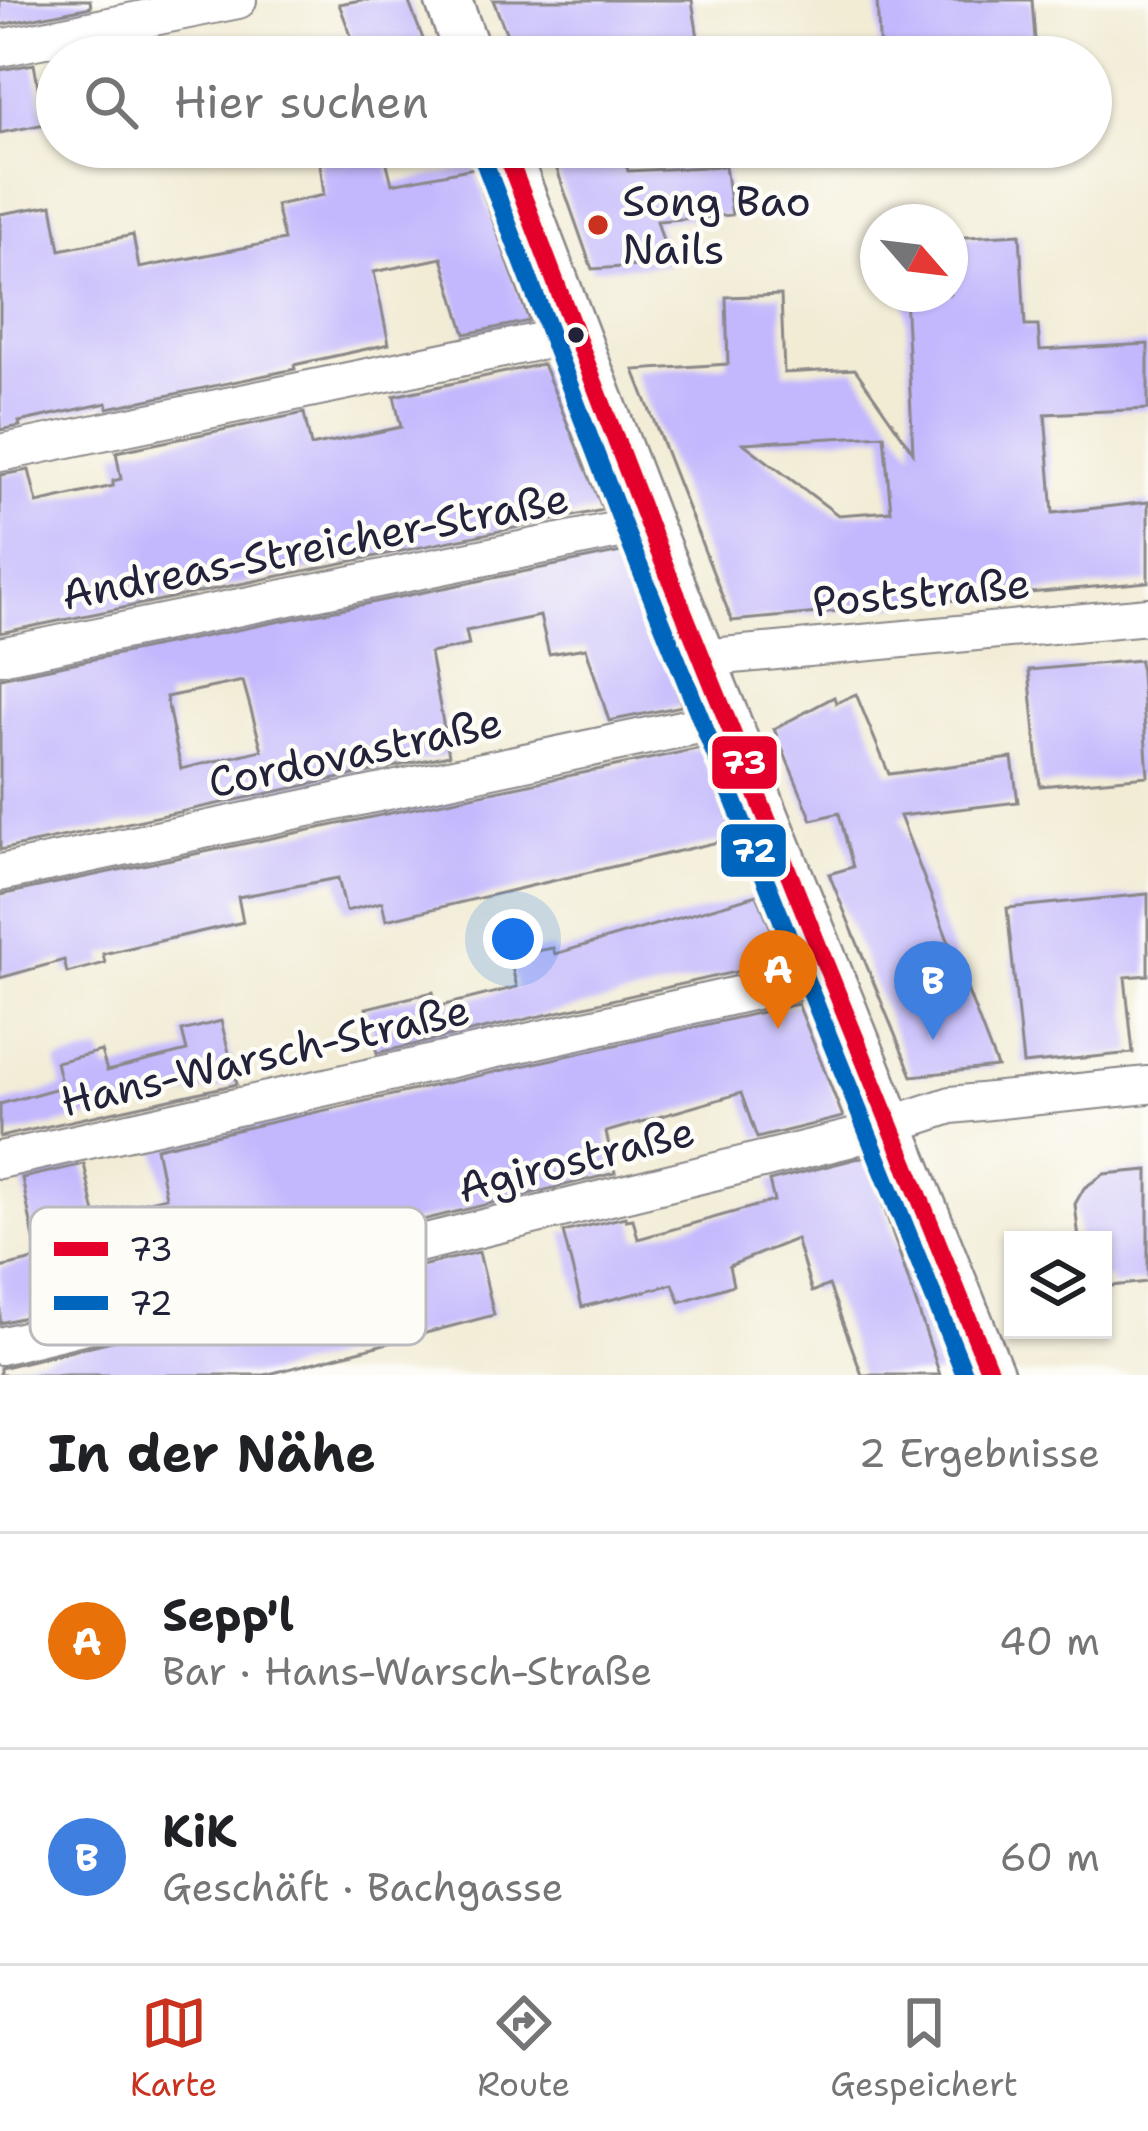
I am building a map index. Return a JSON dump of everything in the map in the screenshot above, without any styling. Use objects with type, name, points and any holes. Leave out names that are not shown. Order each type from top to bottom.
[{"type":"street","points":[[60,36],[238,0]]},
{"type":"street","points":[[448,0],[462,36]]},
{"type":"street","points":[[0,48],[36,41]]},
{"type":"street","points":[[512,168],[702,658],[709,723],[810,978],[892,1124],[991,1375]]},
{"type":"street","points":[[0,453],[575,334]]},
{"type":"street","name":"Andreas-Streicher-Straße","points":[[0,656],[648,524]]},
{"type":"street","name":"Poststraße","points":[[702,658],[1148,616]]},
{"type":"street","name":"Cordovastraße","points":[[0,874],[709,723]]},
{"type":"street","name":"Hans-Warsch-Straße","points":[[0,1160],[810,978]]},
{"type":"street","name":"Agirostraße","points":[[426,1242],[848,1139],[951,1105],[1148,1085]]},
{"type":"street","name":"Agirostraße","points":[[0,1346],[30,1339]]},
{"type":"building","points":[[0,0],[90,0],[91,7],[0,25]]},
{"type":"building","points":[[408,0],[422,36],[351,36],[339,4]]},
{"type":"building","points":[[493,0],[692,0],[698,36],[508,36]]},
{"type":"building","points":[[877,0],[1032,0],[1035,36],[879,36]]},
{"type":"building","points":[[34,64],[36,126],[0,133],[0,70]]},
{"type":"building","points":[[321,168],[388,168],[392,184],[474,168],[529,321],[465,334],[442,258],[374,272],[389,344],[294,365],[295,369],[108,408],[107,403],[0,430],[0,214],[52,205],[60,250],[133,235],[139,268],[284,240],[276,205],[324,195]]},
{"type":"building","points":[[556,168],[725,168],[732,215],[657,221],[670,264],[592,269]]},
{"type":"building","points":[[1020,234],[1025,326],[1038,326],[1040,350],[1148,344],[1148,409],[1045,414],[1053,513],[1148,502],[1148,582],[732,621],[634,370],[728,364],[726,297],[781,295],[784,373],[855,369],[913,452],[906,312],[968,312],[968,237]],"holes":[[[884,435],[891,511],[838,515],[743,443]]]},
{"type":"building","points":[[543,364],[603,510],[0,633],[0,475],[29,470],[37,503],[113,486],[113,481],[121,479],[116,452],[304,413],[311,446],[401,427],[394,396]]},
{"type":"building","points":[[626,551],[682,706],[609,721],[586,648],[549,654],[540,616],[466,631],[469,645],[430,653],[449,755],[0,850],[0,678]],"holes":[[[243,681],[262,750],[181,769],[166,697]]]},
{"type":"building","points":[[1140,660],[1148,776],[1040,786],[1029,670]]},
{"type":"building","points":[[856,694],[889,774],[1012,758],[1018,802],[900,816],[997,1067],[912,1076],[829,874],[853,867],[839,813],[812,820],[774,729],[834,697],[836,703]]},
{"type":"building","points":[[701,748],[735,838],[386,920],[382,902],[346,911],[338,878],[238,897],[243,922],[103,954],[105,963],[67,973],[64,960],[0,978],[0,895]]},
{"type":"building","points":[[1148,894],[1148,975],[1125,977],[1133,1053],[1023,1064],[1007,908]]},
{"type":"building","points":[[757,895],[784,961],[377,1053],[366,1008],[433,992],[437,1007],[517,987],[509,956],[553,948],[555,954]]},
{"type":"building","points":[[798,1004],[843,1117],[757,1138],[741,1093],[606,1132],[615,1173],[426,1219],[426,1207],[124,1207],[166,1197],[156,1148]]},
{"type":"building","points":[[221,1021],[237,1084],[0,1137],[0,1104],[62,1087],[56,1062],[101,1051],[107,1071],[187,1051],[182,1031]]},
{"type":"building","points":[[867,1156],[940,1375],[862,1375],[829,1285],[812,1292],[796,1239],[729,1266],[733,1285],[680,1302],[673,1284],[582,1307],[563,1232],[625,1217],[633,1219],[638,1239],[774,1201],[769,1181]]},
{"type":"building","points":[[84,1164],[93,1207],[30,1207],[30,1218],[22,1178]]},
{"type":"building","points":[[1148,1170],[1148,1282],[1112,1286],[1112,1231],[1078,1231],[1075,1204],[1084,1188],[1104,1174]]},
{"type":"building","points":[[479,1252],[494,1315],[426,1333],[426,1265]]},
{"type":"building","points":[[30,1261],[30,1316],[0,1323],[0,1268]]},
{"type":"building","points":[[95,1345],[380,1345],[265,1375],[0,1375],[0,1368]]},
{"type":"transit line","name":"72","points":[[487,168],[626,533],[965,1375]]},
{"type":"transit line","name":"73","points":[[512,168],[648,524],[991,1375]]},
{"type":"place","name":"Song Bao Nails","points":[[598,225]]},
{"type":"place","name":"Sepp'l","points":[[778,1029]]},
{"type":"place","name":"KiK","points":[[933,1040]]}]
